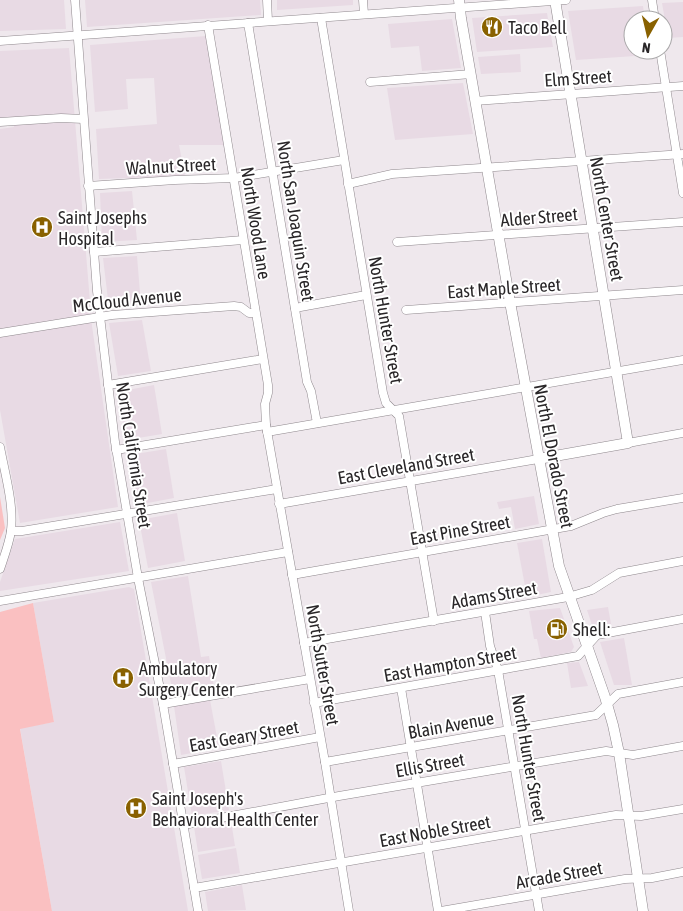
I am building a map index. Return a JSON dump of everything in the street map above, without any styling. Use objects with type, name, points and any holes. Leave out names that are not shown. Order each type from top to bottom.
[{"type":"main road","name":"North Center Street","points":[[555,0],[628,443]]},
{"type":"main road","name":"North El Dorado Street","points":[[459,4],[551,530],[568,597],[607,703],[619,753],[643,911]]},
{"type":"main road","points":[[538,459],[628,443]]},
{"type":"street","name":"North California Street","points":[[75,0],[94,252],[116,450],[138,578],[163,704],[198,911]]},
{"type":"street","points":[[267,0],[268,21]]},
{"type":"street","points":[[363,0],[364,14]]},
{"type":"street","points":[[0,41],[321,18],[459,4],[566,0]]},
{"type":"street","name":"North Hunter Street","points":[[321,18],[382,393],[386,403],[399,416],[434,621]]},
{"type":"street","name":"North San Joaquin Street","points":[[248,23],[307,382],[311,391],[317,423]]},
{"type":"street","name":"North Wood Lane","points":[[208,25],[268,386],[265,404],[266,428]]},
{"type":"street","points":[[661,60],[665,87],[680,154],[683,193]]},
{"type":"street","points":[[370,82],[471,74]]},
{"type":"street","name":"Elm Street","points":[[475,101],[683,86]]},
{"type":"street","points":[[0,122],[61,118],[84,119]]},
{"type":"street","points":[[348,184],[392,174],[680,154]]},
{"type":"street","name":"Walnut Street","points":[[88,186],[234,178],[344,160]]},
{"type":"street","name":"Alder Street","points":[[397,242],[683,222]]},
{"type":"street","points":[[94,252],[244,240]]},
{"type":"street","name":"East Maple Street","points":[[406,310],[683,290]]},
{"type":"street","points":[[295,308],[366,295]]},
{"type":"street","name":"McCloud Avenue","points":[[0,333],[100,316],[234,306],[241,307],[249,313],[255,313]]},
{"type":"street","points":[[108,385],[263,359]]},
{"type":"street","points":[[116,450],[266,428],[317,423],[683,360]]},
{"type":"street","name":"North Sutter Street","points":[[266,428],[325,762],[349,911]]},
{"type":"street","points":[[628,443],[683,433]]},
{"type":"street","points":[[0,447],[8,490],[11,531],[0,569]]},
{"type":"street","name":"East Cleveland Street","points":[[279,504],[538,459]]},
{"type":"street","points":[[11,531],[22,531],[277,489]]},
{"type":"street","name":"East Pine Street","points":[[292,575],[551,530],[571,526],[602,513],[683,498]]},
{"type":"street","points":[[0,601],[288,552]]},
{"type":"street","name":"Adams Street","points":[[304,643],[568,597],[592,590],[619,573],[683,561]]},
{"type":"street","name":"North Hunter Street","points":[[485,612],[490,646],[498,670],[540,911]]},
{"type":"street","name":"East Hampton Street","points":[[314,703],[578,656],[597,635],[683,619]]},
{"type":"street","points":[[163,704],[310,679]]},
{"type":"street","points":[[607,703],[618,694],[683,682]]},
{"type":"street","points":[[401,688],[439,911]]},
{"type":"street","name":"Blain Avenue","points":[[325,762],[596,715],[607,703]]},
{"type":"street","name":"East Geary Street","points":[[173,764],[320,737]]},
{"type":"street","name":"Ellis Street","points":[[183,825],[515,765],[606,751],[632,755],[683,746]]},
{"type":"street","name":"East Noble Street","points":[[194,888],[526,830],[616,816],[641,816],[683,809]]},
{"type":"street","name":"Arcade Street","points":[[439,911],[683,872]]},
{"type":"shaded area","points":[[0,0],[64,0],[66,29],[0,31]]},
{"type":"shaded area","points":[[85,0],[260,0],[261,15],[87,27]]},
{"type":"shaded area","points":[[277,0],[353,0],[353,5],[277,10]]},
{"type":"shaded area","points":[[683,2],[683,37],[673,38],[673,10],[663,10],[662,3]]},
{"type":"shaded area","points":[[643,6],[644,10],[623,10],[623,57],[576,60],[568,11]]},
{"type":"shaded area","points":[[547,13],[553,47],[477,52],[472,18]]},
{"type":"shaded area","points":[[452,19],[461,68],[422,71],[419,46],[391,48],[388,24]]},
{"type":"shaded area","points":[[206,36],[214,69],[224,145],[179,145],[185,176],[99,179],[96,129],[157,124],[154,78],[126,79],[128,109],[95,112],[90,45]]},
{"type":"shaded area","name":"Saint Josephs Hospital","points":[[69,48],[92,326],[118,507],[20,523],[0,410],[0,129],[14,127],[15,117],[0,118],[0,51]]},
{"type":"shaded area","points":[[520,54],[521,72],[481,74],[478,57]]},
{"type":"shaded area","points":[[463,83],[473,134],[395,140],[387,88]]},
{"type":"shaded area","points":[[132,191],[137,240],[102,242],[100,193]]},
{"type":"shaded area","points":[[137,256],[141,305],[109,308],[103,258]]},
{"type":"shaded area","points":[[142,320],[151,371],[118,376],[109,323]]},
{"type":"shaded area","points":[[154,385],[162,434],[126,440],[117,392]]},
{"type":"shaded area","points":[[166,449],[174,498],[137,505],[129,455]]},
{"type":"shaded area","points":[[534,496],[539,524],[515,529],[511,507],[499,509],[497,502]]},
{"type":"shaded area","points":[[0,497],[5,528],[0,540]]},
{"type":"shaded area","points":[[177,513],[185,561],[148,568],[139,520]]},
{"type":"shaded area","points":[[120,522],[129,571],[0,591],[0,582],[15,539]]},
{"type":"shaded area","points":[[542,539],[551,592],[527,597],[517,543]]},
{"type":"shaded area","points":[[188,576],[201,657],[209,656],[214,687],[173,694],[151,582]]},
{"type":"shaded area","points":[[129,587],[134,589],[188,911],[52,911],[20,728],[54,722],[33,603]]},
{"type":"shaded area","points":[[33,603],[54,722],[20,729],[52,911],[0,911],[0,612]]},
{"type":"shaded area","points":[[608,607],[611,624],[597,627],[592,625],[587,610]]},
{"type":"shaded area","points":[[560,608],[574,647],[571,652],[541,658],[537,639],[534,639],[529,611]]},
{"type":"shaded area","points":[[624,638],[632,685],[614,685],[600,642]]},
{"type":"shaded area","points":[[579,662],[588,686],[571,688],[567,663]]},
{"type":"shaded area","points":[[210,700],[219,748],[181,755],[174,706]]},
{"type":"shaded area","points":[[221,761],[229,810],[192,816],[184,767]]},
{"type":"shaded area","points":[[231,821],[235,846],[198,852],[194,827]]},
{"type":"shaded area","points":[[236,848],[240,873],[202,879],[198,855]]},
{"type":"shaded area","points":[[242,885],[246,910],[208,911],[205,892]]},
{"type":"place","name":"Taco Bell","points":[[492,27]]},
{"type":"place","name":"Saint Josephs Hospital","points":[[42,227]]},
{"type":"place","name":"Shell:","points":[[557,629]]},
{"type":"place","name":"Ambulatory Surgery Center","points":[[123,678]]},
{"type":"place","name":"Saint Joseph's Behavioral Health Center","points":[[136,808]]}]
